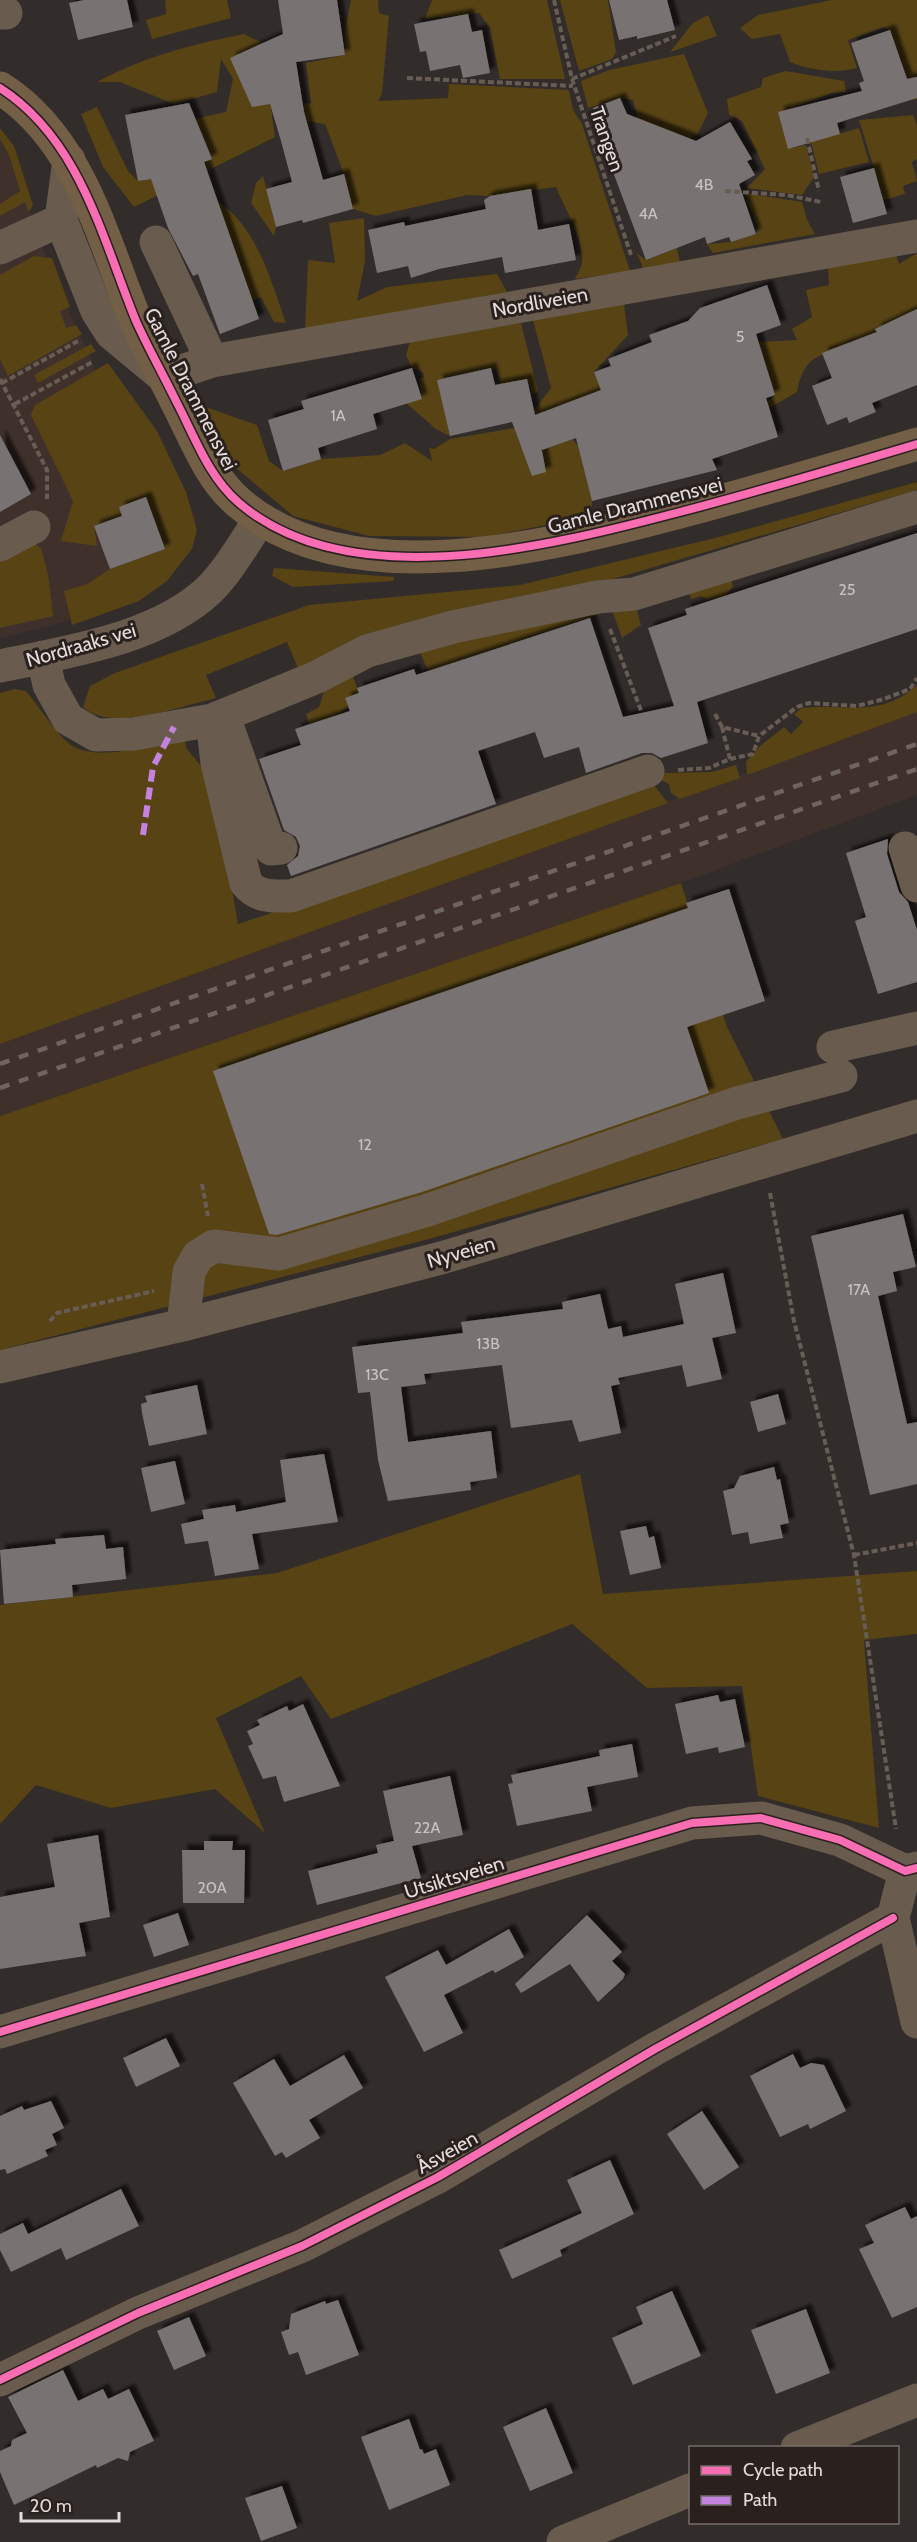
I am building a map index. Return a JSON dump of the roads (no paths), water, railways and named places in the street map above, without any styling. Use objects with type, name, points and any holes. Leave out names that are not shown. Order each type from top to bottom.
[{"type":"main road","name":"Gamle Drammensvei","points":[[0,88],[33,114],[53,136],[69,160],[98,223],[137,323],[220,483],[260,519],[283,532],[341,549],[435,558],[484,554],[586,536],[752,494],[917,444]]},
{"type":"street","points":[[69,160],[61,220],[97,311],[111,333],[164,377]]},
{"type":"street","points":[[0,248],[61,220]]},
{"type":"street","name":"Nordliveien","points":[[164,377],[212,361],[917,236]]},
{"type":"street","points":[[156,242],[212,361]]},
{"type":"street","points":[[43,657],[49,685],[68,719],[96,735],[134,734],[218,717],[317,677],[367,651],[453,627],[598,597],[634,594],[917,507]]},
{"type":"street","name":"Nordraaks vei","points":[[0,666],[118,638],[174,615],[209,590],[260,519]]},
{"type":"street","points":[[0,545],[33,526]]},
{"type":"street","points":[[218,717],[217,763],[246,883],[253,892],[266,896],[291,896],[648,771]]},
{"type":"street","points":[[218,717],[271,849],[281,848]]},
{"type":"street","points":[[905,848],[917,886]]},
{"type":"street","points":[[183,1324],[189,1272],[198,1256],[214,1246],[279,1254],[428,1210],[737,1103],[917,1028]]},
{"type":"street","name":"Nyveien","points":[[0,1367],[183,1324],[441,1258],[917,1116]]},
{"type":"street","points":[[428,1210],[441,1258]]},
{"type":"street","name":"Utsiktsveien","points":[[0,2032],[692,1823],[761,1818],[840,1840],[911,1869]]},
{"type":"street","points":[[911,1869],[893,1918],[917,2022]]},
{"type":"street","name":"Åsveien","points":[[0,2380],[138,2313],[303,2246],[438,2177],[655,2049],[893,1918]]},
{"type":"street","points":[[801,2446],[917,2400]]},
{"type":"street","points":[[563,2542],[689,2490]]},
{"type":"railway","points":[[0,1064],[917,744]]},
{"type":"railway","points":[[0,1088],[917,769]]}]
